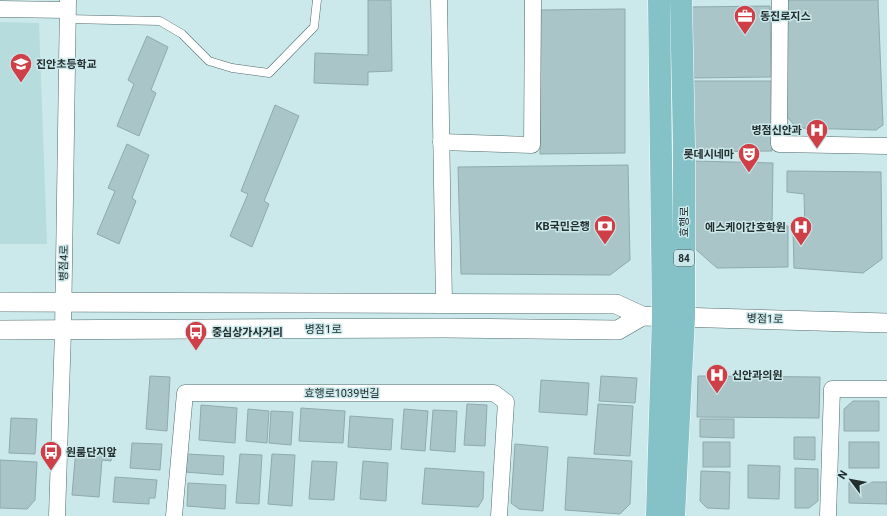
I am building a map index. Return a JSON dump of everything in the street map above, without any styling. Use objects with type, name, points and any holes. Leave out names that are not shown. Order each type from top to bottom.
[{"type":"main road","name":"효행로","points":[[659,0],[663,316],[674,516]]},
{"type":"main road","name":"효행로","points":[[657,516],[663,316],[684,144],[681,0]]},
{"type":"street","points":[[439,0],[444,304]]},
{"type":"street","points":[[441,142],[532,145],[533,0]]},
{"type":"street","points":[[780,0],[779,144],[887,146]]},
{"type":"street","points":[[0,9],[67,10]]},
{"type":"street","name":"병점4로","points":[[57,516],[64,302],[67,10]]},
{"type":"street","name":"병점1로","points":[[0,302],[616,304],[663,316],[887,323]]},
{"type":"street","name":"병점1로","points":[[0,330],[63,331],[445,328],[618,330],[663,316]]},
{"type":"street","points":[[828,516],[832,389],[887,389]]},
{"type":"street","name":"효행로1039번길","points":[[174,516],[185,393],[399,392],[494,392],[506,402],[499,516]]},
{"type":"lane","points":[[67,10],[160,21],[182,34],[209,61],[232,68],[268,73],[314,27],[317,0]]},
{"type":"shaded area","name":"진안초등학교","points":[[0,22],[39,23],[47,244],[0,244]]},
{"type":"building","points":[[368,0],[391,0],[392,71],[368,72],[368,85],[314,83],[315,53],[368,55]]},
{"type":"building","points":[[787,0],[878,0],[883,125],[876,130],[797,128],[787,117]]},
{"type":"building","points":[[770,6],[771,77],[690,78],[688,7]]},
{"type":"building","points":[[625,9],[625,153],[540,154],[540,10]]},
{"type":"building","points":[[147,36],[168,47],[151,90],[156,93],[139,136],[117,126],[134,84],[128,80]]},
{"type":"building","points":[[690,81],[771,81],[772,151],[691,152]]},
{"type":"building","points":[[275,105],[299,116],[264,201],[269,204],[252,247],[230,236],[248,194],[241,191]]},
{"type":"building","points":[[127,144],[149,155],[132,198],[136,201],[119,244],[97,234],[115,191],[108,188]]},
{"type":"building","points":[[693,161],[773,163],[772,225],[788,226],[788,267],[717,268],[692,246]]},
{"type":"building","points":[[628,165],[630,260],[610,275],[461,274],[458,167]]},
{"type":"building","points":[[787,171],[881,172],[882,259],[863,273],[794,268],[793,228],[805,229],[804,194],[787,192]]},
{"type":"building","points":[[150,376],[170,377],[167,431],[146,429]]},
{"type":"building","points":[[601,376],[637,378],[635,403],[599,401]]},
{"type":"building","points":[[698,376],[820,377],[819,418],[697,417]]},
{"type":"building","points":[[541,380],[589,383],[587,415],[539,412]]},
{"type":"building","points":[[853,401],[879,401],[879,431],[844,431],[844,409]]},
{"type":"building","points":[[467,404],[487,405],[485,446],[464,445]]},
{"type":"building","points":[[598,404],[633,406],[630,456],[594,454]]},
{"type":"building","points":[[201,405],[237,408],[235,443],[199,440]]},
{"type":"building","points":[[301,408],[345,411],[343,443],[299,441]]},
{"type":"building","points":[[248,409],[269,411],[267,443],[246,441]]},
{"type":"building","points":[[404,409],[428,411],[425,451],[401,449]]},
{"type":"building","points":[[433,410],[457,411],[455,452],[430,450]]},
{"type":"building","points":[[271,411],[293,412],[291,445],[269,443]]},
{"type":"building","points":[[350,416],[393,419],[391,450],[348,447]]},
{"type":"building","points":[[11,418],[37,419],[35,454],[9,453]]},
{"type":"building","points":[[700,419],[734,419],[734,438],[700,437]]},
{"type":"building","points":[[794,437],[815,437],[815,460],[794,459]]},
{"type":"building","points":[[703,442],[730,442],[730,467],[703,467]]},
{"type":"building","points":[[849,442],[879,442],[879,468],[849,468]]},
{"type":"building","points":[[132,443],[162,444],[160,470],[130,468]]},
{"type":"building","points":[[515,444],[548,447],[543,511],[519,509],[511,503]]},
{"type":"building","points":[[76,448],[112,451],[111,461],[102,460],[99,497],[72,495]]},
{"type":"building","points":[[187,454],[224,456],[223,475],[185,472]]},
{"type":"building","points":[[240,454],[262,455],[259,504],[236,503]]},
{"type":"building","points":[[272,454],[295,455],[292,506],[268,504]]},
{"type":"building","points":[[568,457],[632,461],[630,504],[620,514],[565,510]]},
{"type":"building","points":[[0,460],[37,462],[35,500],[27,509],[0,508]]},
{"type":"building","points":[[312,461],[337,462],[334,500],[309,499]]},
{"type":"building","points":[[363,461],[388,463],[386,501],[360,499]]},
{"type":"building","points":[[748,465],[780,466],[779,499],[748,498]]},
{"type":"building","points":[[425,468],[484,472],[483,499],[478,507],[422,504]]},
{"type":"building","points":[[795,468],[818,469],[818,501],[809,508],[795,508]]},
{"type":"building","points":[[701,471],[730,472],[729,509],[707,508],[700,501]]},
{"type":"building","points":[[115,477],[157,480],[155,498],[149,498],[149,504],[113,502]]},
{"type":"building","points":[[849,482],[887,482],[887,504],[849,503]]},
{"type":"building","points":[[188,483],[226,485],[225,509],[187,506]]},
{"type":"place","name":"동진로지스","points":[[745,36]]},
{"type":"place","name":"진안초등학교","points":[[21,84]]},
{"type":"place","name":"병점신안과","points":[[817,150]]},
{"type":"place","name":"롯데시네마","points":[[749,174]]},
{"type":"place","name":"KB국민은행","points":[[605,246]]},
{"type":"place","name":"에스케이간호학원","points":[[801,246]]},
{"type":"place","name":"중심상가사거리","points":[[196,352]]},
{"type":"place","name":"신안과의원","points":[[717,394]]},
{"type":"place","name":"원룸단지앞","points":[[51,472]]}]
